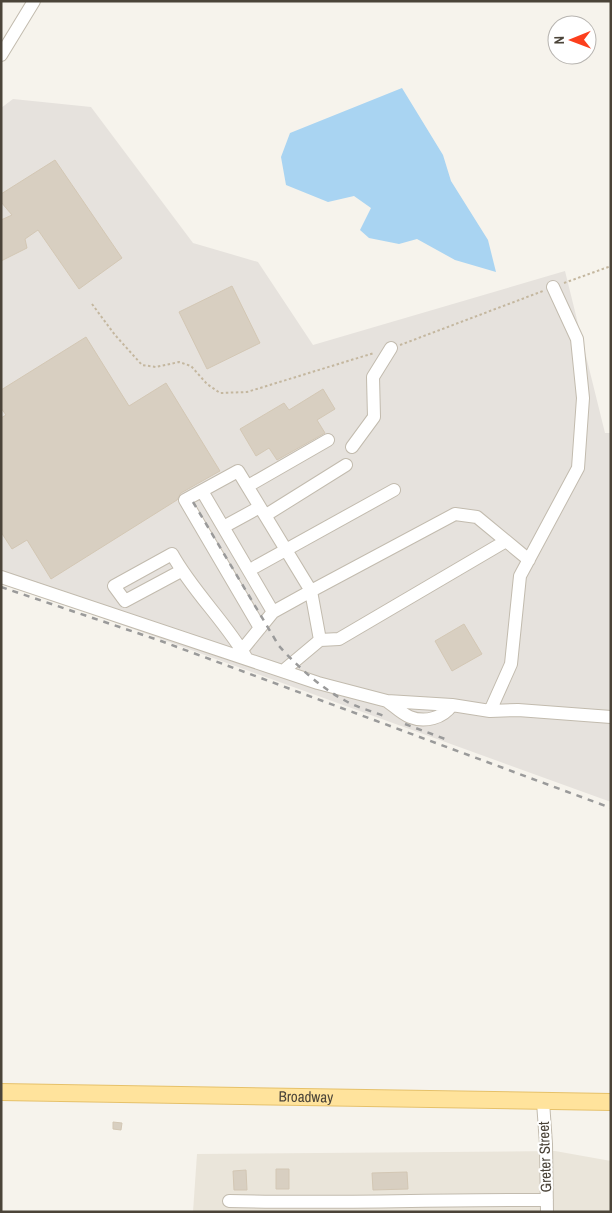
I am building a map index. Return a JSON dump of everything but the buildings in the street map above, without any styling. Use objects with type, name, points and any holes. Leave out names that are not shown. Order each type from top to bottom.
[{"type":"main road","name":"Broadway","points":[[1,1092],[611,1102]]},
{"type":"street","points":[[1,55],[34,1]]},
{"type":"street","points":[[490,711],[511,664],[520,576],[578,468],[582,398],[577,340],[553,287]]},
{"type":"street","points":[[352,447],[374,417],[373,377],[391,348]]},
{"type":"street","points":[[248,486],[328,440]]},
{"type":"street","points":[[227,525],[263,511],[346,465]]},
{"type":"street","points":[[260,628],[185,500],[238,470],[312,591],[320,640]]},
{"type":"street","points":[[255,567],[394,490]]},
{"type":"street","points":[[202,491],[273,612]]},
{"type":"street","points":[[244,655],[260,628],[273,612],[455,514],[477,517],[528,560]]},
{"type":"street","points":[[283,671],[320,640],[339,639],[506,541]]},
{"type":"street","points":[[181,571],[125,601],[114,586],[172,554],[181,571],[235,640],[244,655]]},
{"type":"street","points":[[1,577],[244,655],[318,683],[387,701],[452,705],[490,711],[518,710],[610,715]]},
{"type":"street","name":"Greter Street","points":[[543,1102],[547,1206]]},
{"type":"street","points":[[229,1201],[297,1207],[467,1200],[547,1206]]},
{"type":"path","points":[[92,304],[142,365],[156,367],[179,362],[191,366],[206,384],[220,393],[246,392],[391,348],[611,266]]},
{"type":"shaded area","points":[[13,99],[91,107],[193,243],[258,262],[313,345],[565,271],[605,433],[611,433],[611,802],[1,581],[1,108]]},
{"type":"shaded area","points":[[555,1151],[611,1161],[611,1212],[193,1212],[197,1154]]},
{"type":"water","points":[[402,88],[443,155],[451,181],[488,240],[496,272],[455,260],[417,239],[399,244],[369,238],[360,230],[371,208],[354,196],[328,202],[286,185],[281,157],[290,133]]},
{"type":"railway","points":[[193,502],[279,646],[318,683],[335,695],[359,707],[384,716]]},
{"type":"railway","points":[[1,587],[161,641],[611,808]]},
{"type":"railway","points":[[405,724],[445,739]]}]
